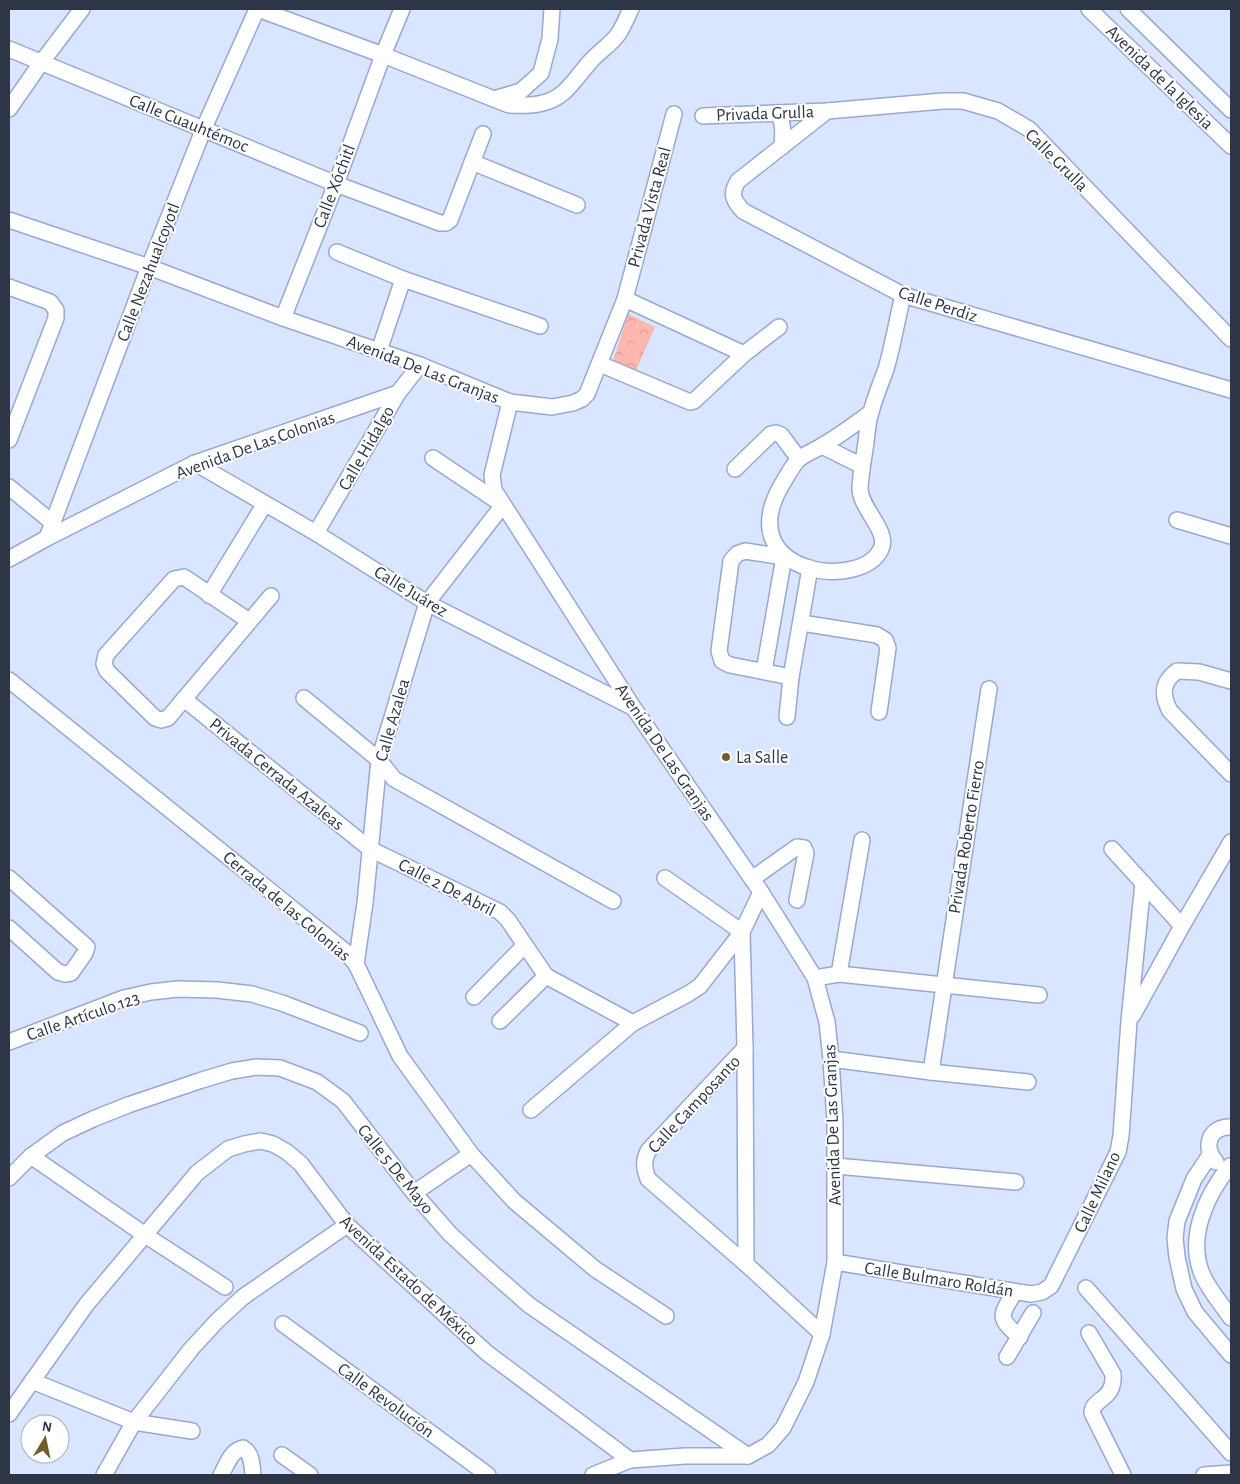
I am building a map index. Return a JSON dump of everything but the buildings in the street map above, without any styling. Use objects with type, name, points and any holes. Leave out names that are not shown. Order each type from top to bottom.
[{"type":"street","points":[[9,109],[82,9]]},
{"type":"street","points":[[258,9],[383,54],[509,105],[538,105],[552,100],[564,92],[590,61],[607,47],[619,33],[632,9]]},
{"type":"street","name":"Calle Nezahualcoyotl","points":[[47,538],[149,267],[204,128],[258,9]]},
{"type":"street","name":"Calle Xóchitl","points":[[283,318],[336,184],[383,54],[402,9]]},
{"type":"street","points":[[494,99],[521,91],[541,73],[550,39],[552,9]]},
{"type":"street","name":"Avenida de la Iglesia","points":[[1089,9],[1231,146]]},
{"type":"street","name":"Avenida de la Iglesia","points":[[1128,9],[1231,110]]},
{"type":"street","name":"Calle Cuauhtémoc","points":[[9,49],[336,184],[440,223],[446,223],[450,220],[472,162]]},
{"type":"street","name":"Calle Grulla","points":[[828,111],[963,101],[998,111],[1029,129],[1231,339]]},
{"type":"street","name":"Privada Grulla","points":[[702,116],[828,111]]},
{"type":"street","name":"Calle Perdiz","points":[[828,111],[738,181],[733,188],[733,197],[743,211],[903,295],[1231,390]]},
{"type":"street","points":[[778,113],[782,119],[782,146]]},
{"type":"street","name":"Privada Vista Real","points":[[510,402],[552,407],[573,403],[582,399],[587,394],[625,299],[674,114]]},
{"type":"street","points":[[483,134],[472,162],[577,206]]},
{"type":"street","name":"Avenida De Las Granjas","points":[[9,220],[149,267],[283,318],[420,365],[510,402],[492,475],[494,490],[633,707],[761,892],[815,978],[827,1022],[835,1122],[835,1262],[822,1334],[806,1382],[783,1428],[768,1445],[748,1456]]},
{"type":"street","points":[[337,252],[403,279],[540,326]]},
{"type":"street","points":[[379,351],[403,279]]},
{"type":"street","points":[[9,287],[50,302],[56,310],[56,318],[9,440]]},
{"type":"street","points":[[791,677],[730,665],[722,660],[719,651],[731,561],[737,554],[745,551],[784,556],[810,568],[826,572],[845,570],[867,564],[880,551],[883,537],[863,502],[860,489],[862,466],[870,413],[886,368],[903,295]]},
{"type":"street","points":[[625,299],[744,354]]},
{"type":"street","points":[[600,364],[694,402],[744,354],[779,327]]},
{"type":"street","name":"Calle Hidalgo","points":[[316,533],[398,393],[420,365]]},
{"type":"street","name":"Avenida De Las Colonias","points":[[9,560],[47,538],[195,463],[398,393]]},
{"type":"street","points":[[764,671],[784,556],[774,543],[769,529],[769,514],[774,500],[799,459],[822,446],[870,413]]},
{"type":"street","points":[[734,469],[771,434],[776,432],[781,435],[799,459]]},
{"type":"street","points":[[822,446],[862,466]]},
{"type":"street","points":[[433,458],[503,505]]},
{"type":"street","name":"Calle Juárez","points":[[195,463],[264,505],[316,533],[427,603],[633,707]]},
{"type":"street","points":[[9,487],[53,523]]},
{"type":"street","points":[[209,595],[264,505]]},
{"type":"street","name":"Calle Azalea","points":[[356,964],[365,903],[379,760],[427,603],[503,505]]},
{"type":"street","points":[[1177,520],[1231,536]]},
{"type":"street","points":[[787,717],[791,677],[802,623],[810,568]]},
{"type":"street","points":[[249,622],[184,578],[174,579],[106,656],[104,664],[107,671],[155,718],[161,720],[168,718],[271,596]]},
{"type":"street","points":[[802,623],[877,635],[885,640],[888,648],[879,712]]},
{"type":"street","points":[[1231,681],[1199,672],[1178,670],[1168,678],[1164,690],[1165,702],[1170,711],[1231,774]]},
{"type":"street","name":"Cerrada de las Colonias","points":[[9,680],[346,952],[356,964],[400,1056],[471,1154],[514,1201],[595,1269],[666,1316]]},
{"type":"street","name":"Privada Roberto Fierro","points":[[931,1072],[989,689]]},
{"type":"street","points":[[304,698],[379,760],[394,779],[613,901]]},
{"type":"street","name":"Privada Cerrada Azaleas","points":[[184,699],[370,849]]},
{"type":"street","points":[[839,974],[862,840]]},
{"type":"street","name":"Calle Milano","points":[[1130,1022],[1182,926],[1231,842]]},
{"type":"street","points":[[752,879],[797,847],[804,848],[806,853],[797,900]]},
{"type":"street","name":"Calle 2 De Abril","points":[[370,849],[500,912],[508,920],[546,976],[633,1022]]},
{"type":"street","points":[[1112,849],[1182,926]]},
{"type":"street","points":[[9,878],[87,947],[71,973],[65,974],[58,972],[9,928]]},
{"type":"street","points":[[665,878],[742,932]]},
{"type":"street","name":"Calle Milano","points":[[1042,1292],[1051,1286],[1118,1152],[1121,1136],[1143,883]]},
{"type":"street","points":[[531,1110],[633,1022],[700,986],[742,932],[761,892]]},
{"type":"street","name":"Calle Camposanto","points":[[742,932],[745,1048],[746,1264]]},
{"type":"street","points":[[474,996],[524,946]]},
{"type":"street","points":[[815,978],[839,974],[1039,995]]},
{"type":"street","points":[[500,1021],[546,976]]},
{"type":"street","name":"Calle Artículo 123","points":[[9,1042],[124,998],[178,989],[217,990],[252,994],[282,1003],[360,1033]]},
{"type":"street","name":"Calle Camposanto","points":[[745,1048],[648,1151],[644,1160],[644,1170],[648,1180],[746,1264],[822,1334]]},
{"type":"street","points":[[831,1059],[1028,1082]]},
{"type":"street","name":"Calle 5 De Mayo","points":[[9,1178],[31,1156],[63,1133],[128,1105],[232,1071],[257,1067],[280,1068],[317,1082],[343,1101],[414,1193],[450,1234],[529,1305],[748,1456]]},
{"type":"street","points":[[1230,1125],[1214,1132],[1208,1147],[1210,1155],[1215,1161],[1222,1165],[1231,1166]]},
{"type":"street","name":"Avenida Estado de México","points":[[9,1414],[13,1400],[32,1381],[86,1305],[197,1173],[228,1149],[244,1144],[261,1142],[273,1144],[287,1152],[301,1164],[347,1225],[487,1353],[630,1460]]},
{"type":"street","points":[[414,1193],[471,1154]]},
{"type":"street","points":[[1210,1155],[1194,1179],[1178,1221],[1175,1238],[1184,1289],[1195,1312],[1231,1356]]},
{"type":"street","points":[[31,1156],[145,1235],[225,1287]]},
{"type":"street","points":[[836,1166],[1016,1182]]},
{"type":"street","points":[[1231,1166],[1218,1182],[1202,1215],[1199,1230],[1198,1257],[1204,1276],[1231,1318]]},
{"type":"street","points":[[104,1475],[134,1422],[192,1348],[217,1320],[243,1297],[347,1225]]},
{"type":"street","name":"Calle Bulmaro Roldán","points":[[835,1262],[1015,1292],[1031,1294],[1042,1292]]},
{"type":"street","points":[[1086,1288],[1231,1453]]},
{"type":"street","points":[[1015,1292],[1005,1308],[1003,1316],[1005,1324],[1020,1337]]},
{"type":"street","points":[[1007,1357],[1033,1313]]},
{"type":"street","name":"Calle Revolución","points":[[283,1324],[488,1475]]},
{"type":"street","points":[[1089,1333],[1113,1374],[1114,1380],[1107,1397],[1092,1408],[1092,1413],[1124,1475]]},
{"type":"street","points":[[32,1381],[134,1422],[192,1431]]},
{"type":"street","points":[[221,1475],[232,1454],[237,1449],[243,1448],[248,1450],[251,1458],[253,1475]]},
{"type":"street","points":[[282,1455],[310,1475]]},
{"type":"street","points":[[593,1475],[630,1460],[685,1456],[748,1456]]},
{"type":"street","points":[[1204,1475],[1231,1473]]},
{"type":"green space","points":[[628,314],[655,327],[634,375],[612,365]]},
{"type":"place","name":"La Salle","points":[[726,757]]}]
